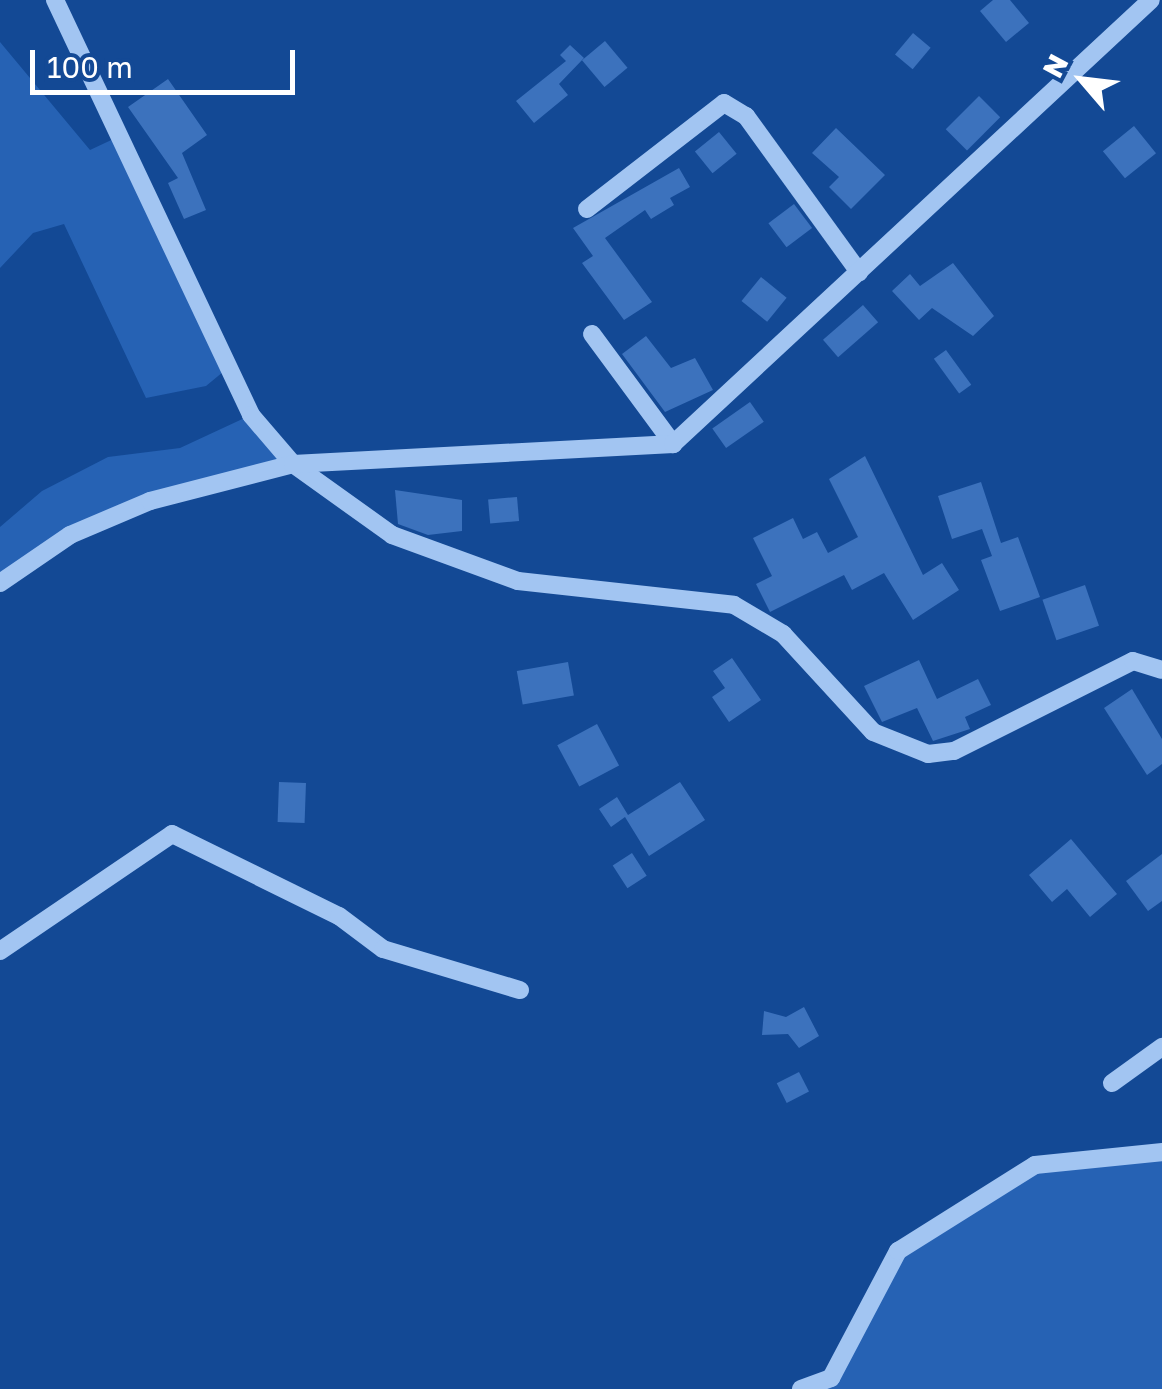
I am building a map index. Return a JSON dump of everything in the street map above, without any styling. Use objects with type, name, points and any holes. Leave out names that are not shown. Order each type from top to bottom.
[{"type":"street","points":[[55,0],[250,416],[293,464],[430,552],[518,581],[734,606],[764,619],[873,732],[928,754],[954,751],[1133,661],[1162,670]]},
{"type":"street","points":[[0,583],[70,535],[150,501],[293,464],[674,444],[1152,0]]},
{"type":"street","points":[[586,209],[724,103],[746,116],[860,272]]},
{"type":"street","points":[[592,334],[674,444]]},
{"type":"street","points":[[0,951],[172,834],[339,916],[383,948],[520,990]]},
{"type":"street","points":[[1112,1083],[1162,1047]]},
{"type":"street","points":[[801,1389],[831,1378],[898,1250],[1035,1165],[1162,1152]]},
{"type":"shaded area","points":[[0,42],[90,150],[122,135],[229,367],[206,386],[146,398],[64,224],[33,233],[0,268]]},
{"type":"shaded area","points":[[251,415],[293,464],[150,501],[0,583],[0,527],[42,491],[108,457],[180,448]]},
{"type":"shaded area","points":[[1162,1152],[1162,1389],[801,1389],[831,1378],[898,1251],[1035,1165]]},
{"type":"building","points":[[993,0],[1010,0],[1029,23],[1006,42],[980,11]]},
{"type":"building","points":[[913,33],[931,48],[913,69],[895,54]]},
{"type":"building","points":[[605,41],[627,68],[605,87],[582,60]]},
{"type":"building","points":[[570,45],[584,58],[559,84],[568,95],[534,123],[516,101],[566,61],[560,55]]},
{"type":"building","points":[[168,79],[207,135],[182,153],[206,210],[184,219],[168,183],[178,178],[128,107]]},
{"type":"building","points":[[979,96],[1000,117],[967,150],[946,129]]},
{"type":"building","points":[[1134,126],[1156,153],[1125,178],[1103,151]]},
{"type":"building","points":[[836,128],[885,175],[851,209],[829,187],[839,177],[812,153]]},
{"type":"building","points":[[719,132],[737,154],[713,173],[695,152]]},
{"type":"building","points":[[679,168],[690,187],[670,198],[674,205],[651,219],[645,210],[605,238],[652,302],[624,320],[582,263],[593,256],[573,228]]},
{"type":"building","points":[[794,204],[812,228],[786,247],[768,223]]},
{"type":"building","points":[[953,263],[994,316],[973,336],[932,308],[919,320],[892,291],[910,274],[920,286]]},
{"type":"building","points":[[761,277],[787,298],[767,322],[741,301]]},
{"type":"building","points":[[863,305],[878,322],[838,357],[823,340]]},
{"type":"building","points":[[646,336],[671,368],[695,358],[713,390],[665,412],[622,354]]},
{"type":"building","points":[[946,350],[971,385],[959,394],[934,359]]},
{"type":"building","points":[[750,402],[764,422],[726,448],[712,428]]},
{"type":"building","points":[[865,456],[923,575],[942,563],[959,590],[913,620],[884,573],[852,590],[844,575],[770,612],[756,584],[772,576],[753,538],[793,518],[803,539],[817,532],[828,553],[858,537],[829,479]]},
{"type":"building","points":[[981,482],[1001,543],[1018,537],[1040,597],[1000,611],[981,560],[992,556],[982,529],[952,539],[938,496]]},
{"type":"building","points":[[395,490],[462,500],[462,531],[428,535],[398,524]]},
{"type":"building","points":[[517,497],[519,521],[490,523],[488,500]]},
{"type":"building","points":[[1085,585],[1099,626],[1056,640],[1042,600]]},
{"type":"building","points":[[732,658],[761,700],[729,722],[712,697],[725,688],[713,671]]},
{"type":"building","points":[[919,660],[937,699],[978,679],[991,705],[965,717],[970,729],[933,741],[917,708],[882,722],[864,686]]},
{"type":"building","points":[[568,662],[574,695],[523,705],[517,671]]},
{"type":"building","points":[[1132,689],[1162,739],[1162,764],[1147,775],[1104,708]]},
{"type":"building","points":[[597,724],[619,765],[579,787],[557,745]]},
{"type":"building","points":[[279,782],[306,783],[305,823],[278,822]]},
{"type":"building","points":[[680,782],[705,820],[649,856],[625,817],[611,827],[599,809],[617,797],[628,815]]},
{"type":"building","points":[[1071,839],[1117,894],[1090,917],[1067,889],[1052,902],[1029,875]]},
{"type":"building","points":[[632,853],[647,876],[627,888],[613,866]]},
{"type":"building","points":[[1162,854],[1162,901],[1148,911],[1126,881]]},
{"type":"building","points":[[804,1007],[819,1036],[799,1048],[788,1034],[762,1035],[764,1011],[786,1017]]},
{"type":"building","points":[[799,1072],[809,1092],[787,1103],[777,1083]]}]
